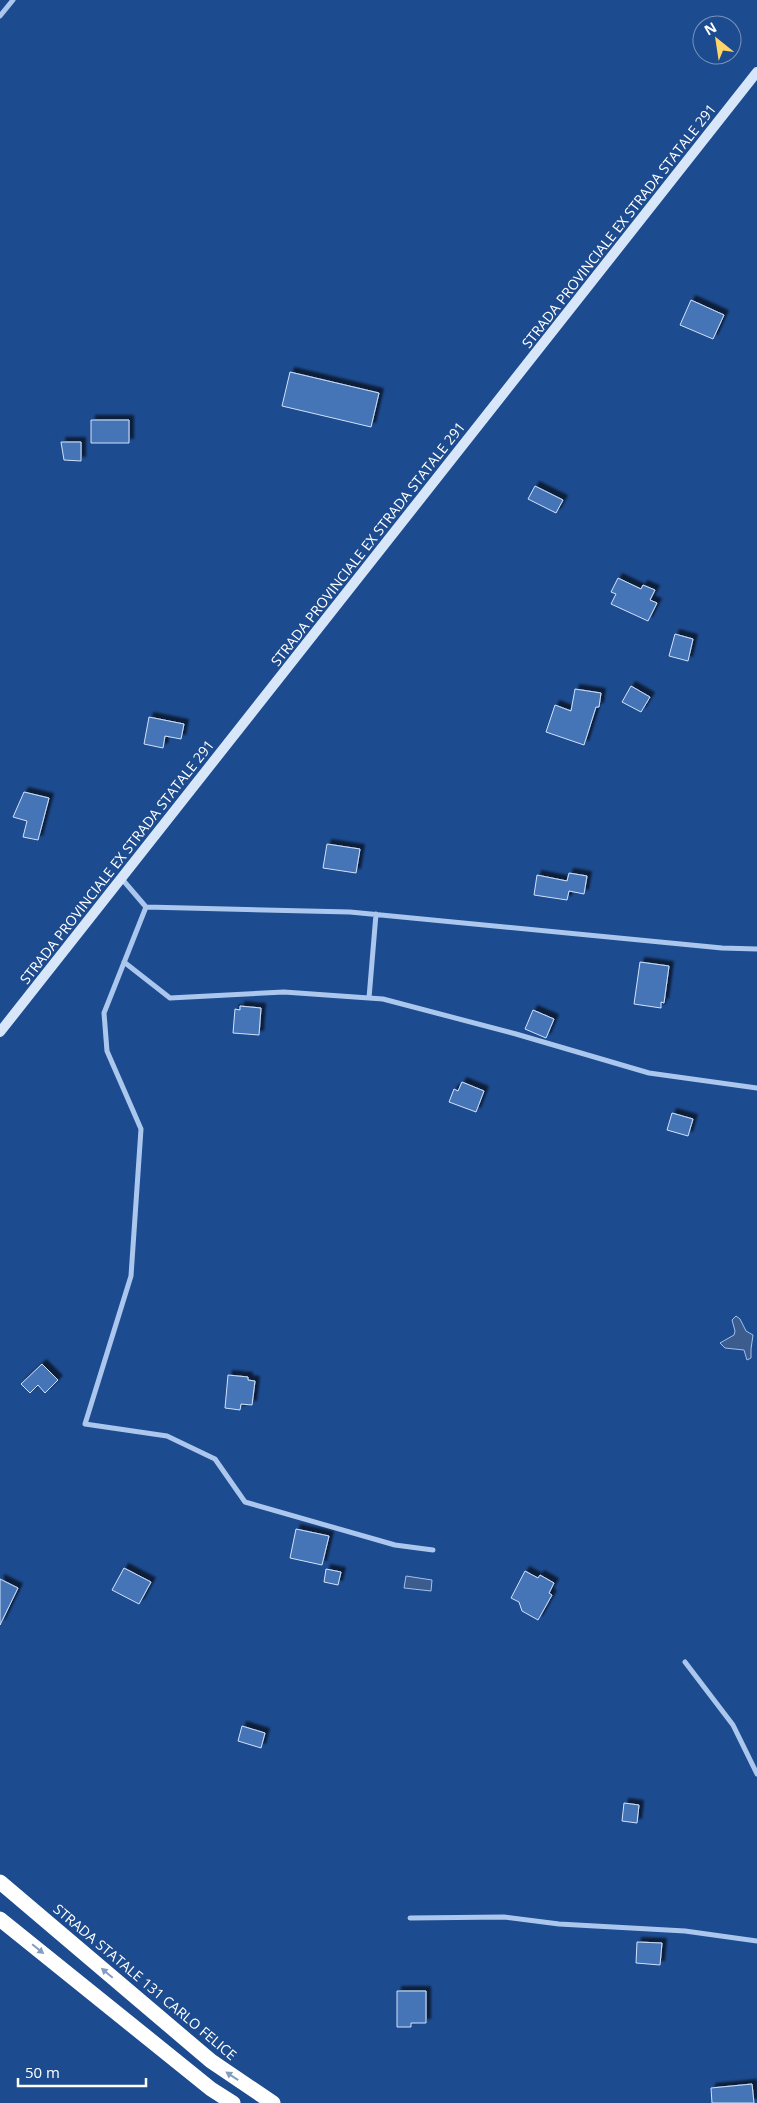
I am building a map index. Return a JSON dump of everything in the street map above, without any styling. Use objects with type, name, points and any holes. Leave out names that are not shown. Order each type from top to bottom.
[{"type":"highway","name":"STRADA STATALE 131 CARLO FELICE","points":[[0,1882],[211,2061],[273,2103]]},
{"type":"highway","points":[[0,1919],[211,2089],[232,2103]]},
{"type":"street","points":[[0,16],[13,0]]},
{"type":"street","name":"STRADA PROVINCIALE EX STRADA STATALE 291","points":[[0,1032],[757,72]]},
{"type":"street","points":[[122,879],[146,907],[350,912],[722,948],[757,949]]},
{"type":"street","points":[[146,907],[104,1013],[107,1051],[142,1129],[130,1276],[85,1424],[167,1436],[215,1459],[245,1502],[395,1545],[433,1550]]},
{"type":"street","points":[[369,998],[376,914]]},
{"type":"street","points":[[124,962],[170,998],[284,992],[383,999],[516,1034],[649,1073],[757,1088]]},
{"type":"street","points":[[685,1662],[733,1724],[757,1774]]},
{"type":"street","points":[[410,1918],[504,1917],[559,1924],[685,1931],[757,1941]]},
{"type":"water","points":[[736,1316],[740,1319],[746,1331],[753,1335],[751,1358],[747,1360],[744,1350],[725,1348],[720,1343],[734,1335],[735,1331],[732,1320]]},
{"type":"water","points":[[406,1576],[432,1580],[431,1591],[404,1588]]},
{"type":"building","points":[[691,300],[724,315],[713,339],[680,325]]},
{"type":"building","points":[[290,372],[379,393],[371,427],[282,406]]},
{"type":"building","points":[[91,420],[129,420],[129,443],[91,443]]},
{"type":"building","points":[[61,442],[81,442],[81,461],[64,460]]},
{"type":"building","points":[[535,486],[563,500],[556,513],[528,499]]},
{"type":"building","points":[[618,578],[641,589],[643,585],[655,590],[650,600],[657,603],[648,621],[611,604],[616,594],[611,592]]},
{"type":"building","points":[[675,634],[693,639],[688,661],[669,656]]},
{"type":"building","points":[[631,686],[650,697],[641,712],[622,702]]},
{"type":"building","points":[[575,689],[601,693],[599,707],[596,707],[584,745],[546,732],[555,705],[571,711]]},
{"type":"building","points":[[149,717],[184,724],[181,739],[165,736],[163,748],[144,744]]},
{"type":"building","points":[[24,792],[49,798],[38,840],[23,837],[27,821],[13,817]]},
{"type":"building","points":[[327,844],[360,849],[356,873],[323,868]]},
{"type":"building","points":[[569,873],[587,876],[584,894],[569,891],[567,900],[534,895],[537,875],[567,881]]},
{"type":"building","points":[[640,962],[669,966],[664,1003],[661,1002],[661,1008],[634,1004]]},
{"type":"building","points":[[240,1006],[261,1008],[259,1035],[233,1033],[235,1009],[240,1010]]},
{"type":"building","points":[[533,1010],[554,1019],[546,1038],[525,1029]]},
{"type":"building","points":[[462,1082],[484,1091],[476,1112],[449,1102],[454,1089],[458,1091]]},
{"type":"building","points":[[672,1113],[693,1119],[688,1136],[667,1130]]},
{"type":"building","points":[[42,1364],[58,1380],[45,1393],[38,1385],[30,1393],[21,1384]]},
{"type":"building","points":[[228,1375],[248,1377],[248,1380],[255,1381],[252,1405],[241,1404],[240,1410],[225,1408]]},
{"type":"building","points":[[296,1529],[329,1536],[322,1565],[290,1558]]},
{"type":"building","points":[[124,1568],[151,1582],[139,1604],[112,1590]]},
{"type":"building","points":[[326,1569],[341,1572],[338,1585],[324,1582]]},
{"type":"building","points":[[525,1571],[538,1578],[540,1575],[554,1583],[549,1593],[552,1595],[538,1620],[522,1611],[519,1602],[511,1598]]},
{"type":"building","points":[[0,1579],[18,1588],[0,1625]]},
{"type":"building","points":[[242,1726],[265,1733],[261,1748],[238,1741]]},
{"type":"building","points":[[624,1803],[639,1805],[637,1823],[622,1821]]},
{"type":"building","points":[[637,1942],[662,1943],[660,1965],[636,1963]]},
{"type":"building","points":[[397,1991],[426,1991],[426,2023],[411,2023],[411,2027],[397,2027]]},
{"type":"building","points":[[752,2084],[754,2103],[712,2103],[711,2088]]}]
